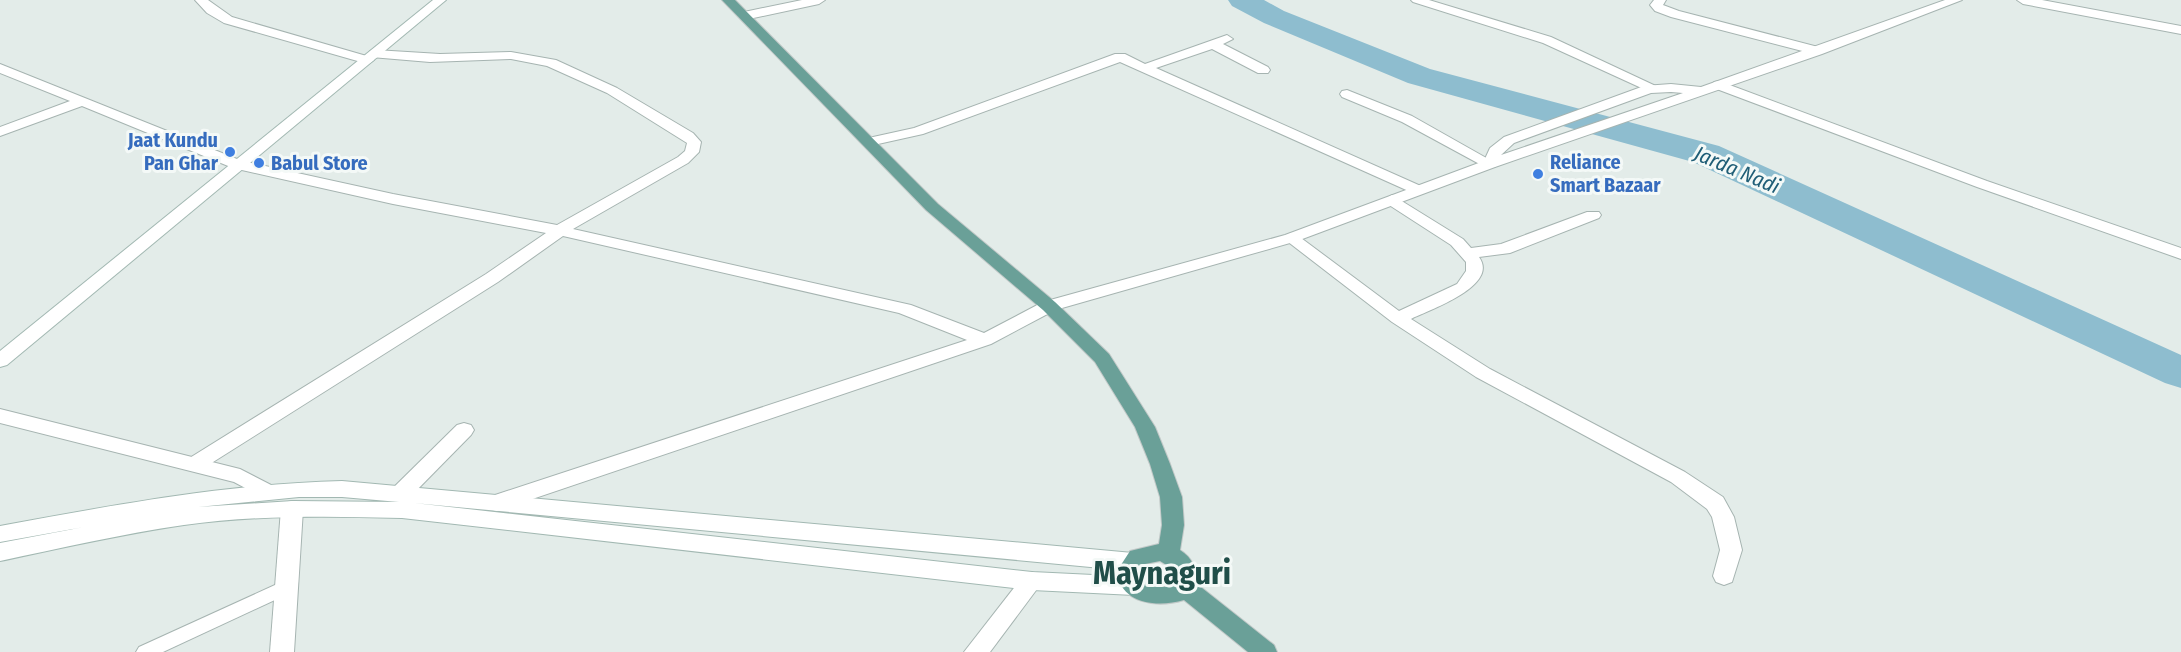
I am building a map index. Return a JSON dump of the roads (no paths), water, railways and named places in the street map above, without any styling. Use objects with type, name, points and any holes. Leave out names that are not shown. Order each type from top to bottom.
[{"type":"main road","points":[[728,0],[932,207],[1049,306],[1102,358],[1145,427],[1171,497],[1173,525],[1168,554]]},
{"type":"main road","points":[[1145,554],[1168,554],[1181,562],[1184,567],[1186,574],[1183,586],[1171,594],[1155,597],[1146,595],[1134,586],[1129,578],[1133,562],[1145,554]]},
{"type":"main road","points":[[1183,586],[1265,652]]},
{"type":"street","points":[[195,464],[492,278],[577,219],[683,160],[693,153],[694,142],[688,135],[584,77],[532,58],[505,56],[444,59],[372,57],[228,20],[211,10],[201,0]]},
{"type":"street","points":[[0,361],[440,0]]},
{"type":"street","points":[[744,16],[819,0]]},
{"type":"street","points":[[1417,0],[1547,40],[1651,88],[1699,92]]},
{"type":"street","points":[[1659,0],[1656,5],[1659,8],[1675,14],[1818,51]]},
{"type":"street","points":[[497,503],[985,340],[1049,306],[1291,238],[1490,164],[1818,51],[1956,0]]},
{"type":"street","points":[[2023,0],[2181,30]]},
{"type":"street","points":[[1145,68],[1227,39]]},
{"type":"street","points":[[1213,44],[1263,70]]},
{"type":"street","points":[[869,142],[918,132],[1120,57],[1418,190]]},
{"type":"street","points":[[0,68],[238,165],[393,199],[561,231],[905,309],[985,340]]},
{"type":"street","points":[[1719,85],[1982,184],[2181,254]]},
{"type":"street","points":[[1490,164],[1492,155],[1499,146],[1518,136],[1651,88]]},
{"type":"street","points":[[1347,94],[1407,119],[1490,164]]},
{"type":"street","points":[[0,132],[81,102]]},
{"type":"street","points":[[1392,200],[1457,242],[1474,261],[1474,271],[1463,288],[1398,318]]},
{"type":"street","points":[[1467,253],[1504,249],[1593,214]]},
{"type":"street","points":[[1291,238],[1398,318],[1483,373],[1678,477],[1715,503],[1723,517],[1731,550],[1724,576]]},
{"type":"street","points":[[0,416],[240,476],[266,491]]},
{"type":"street","points":[[401,493],[464,430]]},
{"type":"street","points":[[0,534],[184,501],[266,491],[342,489],[1133,562]]},
{"type":"street","points":[[282,652],[292,509]]},
{"type":"street","points":[[0,552],[185,517],[292,509],[402,510],[1032,582],[1134,586]]},
{"type":"street","points":[[976,652],[1032,582]]},
{"type":"lane","points":[[145,652],[286,587]]},
{"type":"waterway","name":"Jarda Nadi","points":[[1242,0],[1274,17],[1419,76],[1706,154],[2181,373]]},
{"type":"place","name":"Jaat Kundu Pan Ghar","points":[[230,152]]},
{"type":"place","name":"Babul Store","points":[[259,163]]},
{"type":"place","name":"Reliance Smart Bazaar","points":[[1538,174]]},
{"type":"district","name":"Maynaguri","points":[[1162,573]]}]
